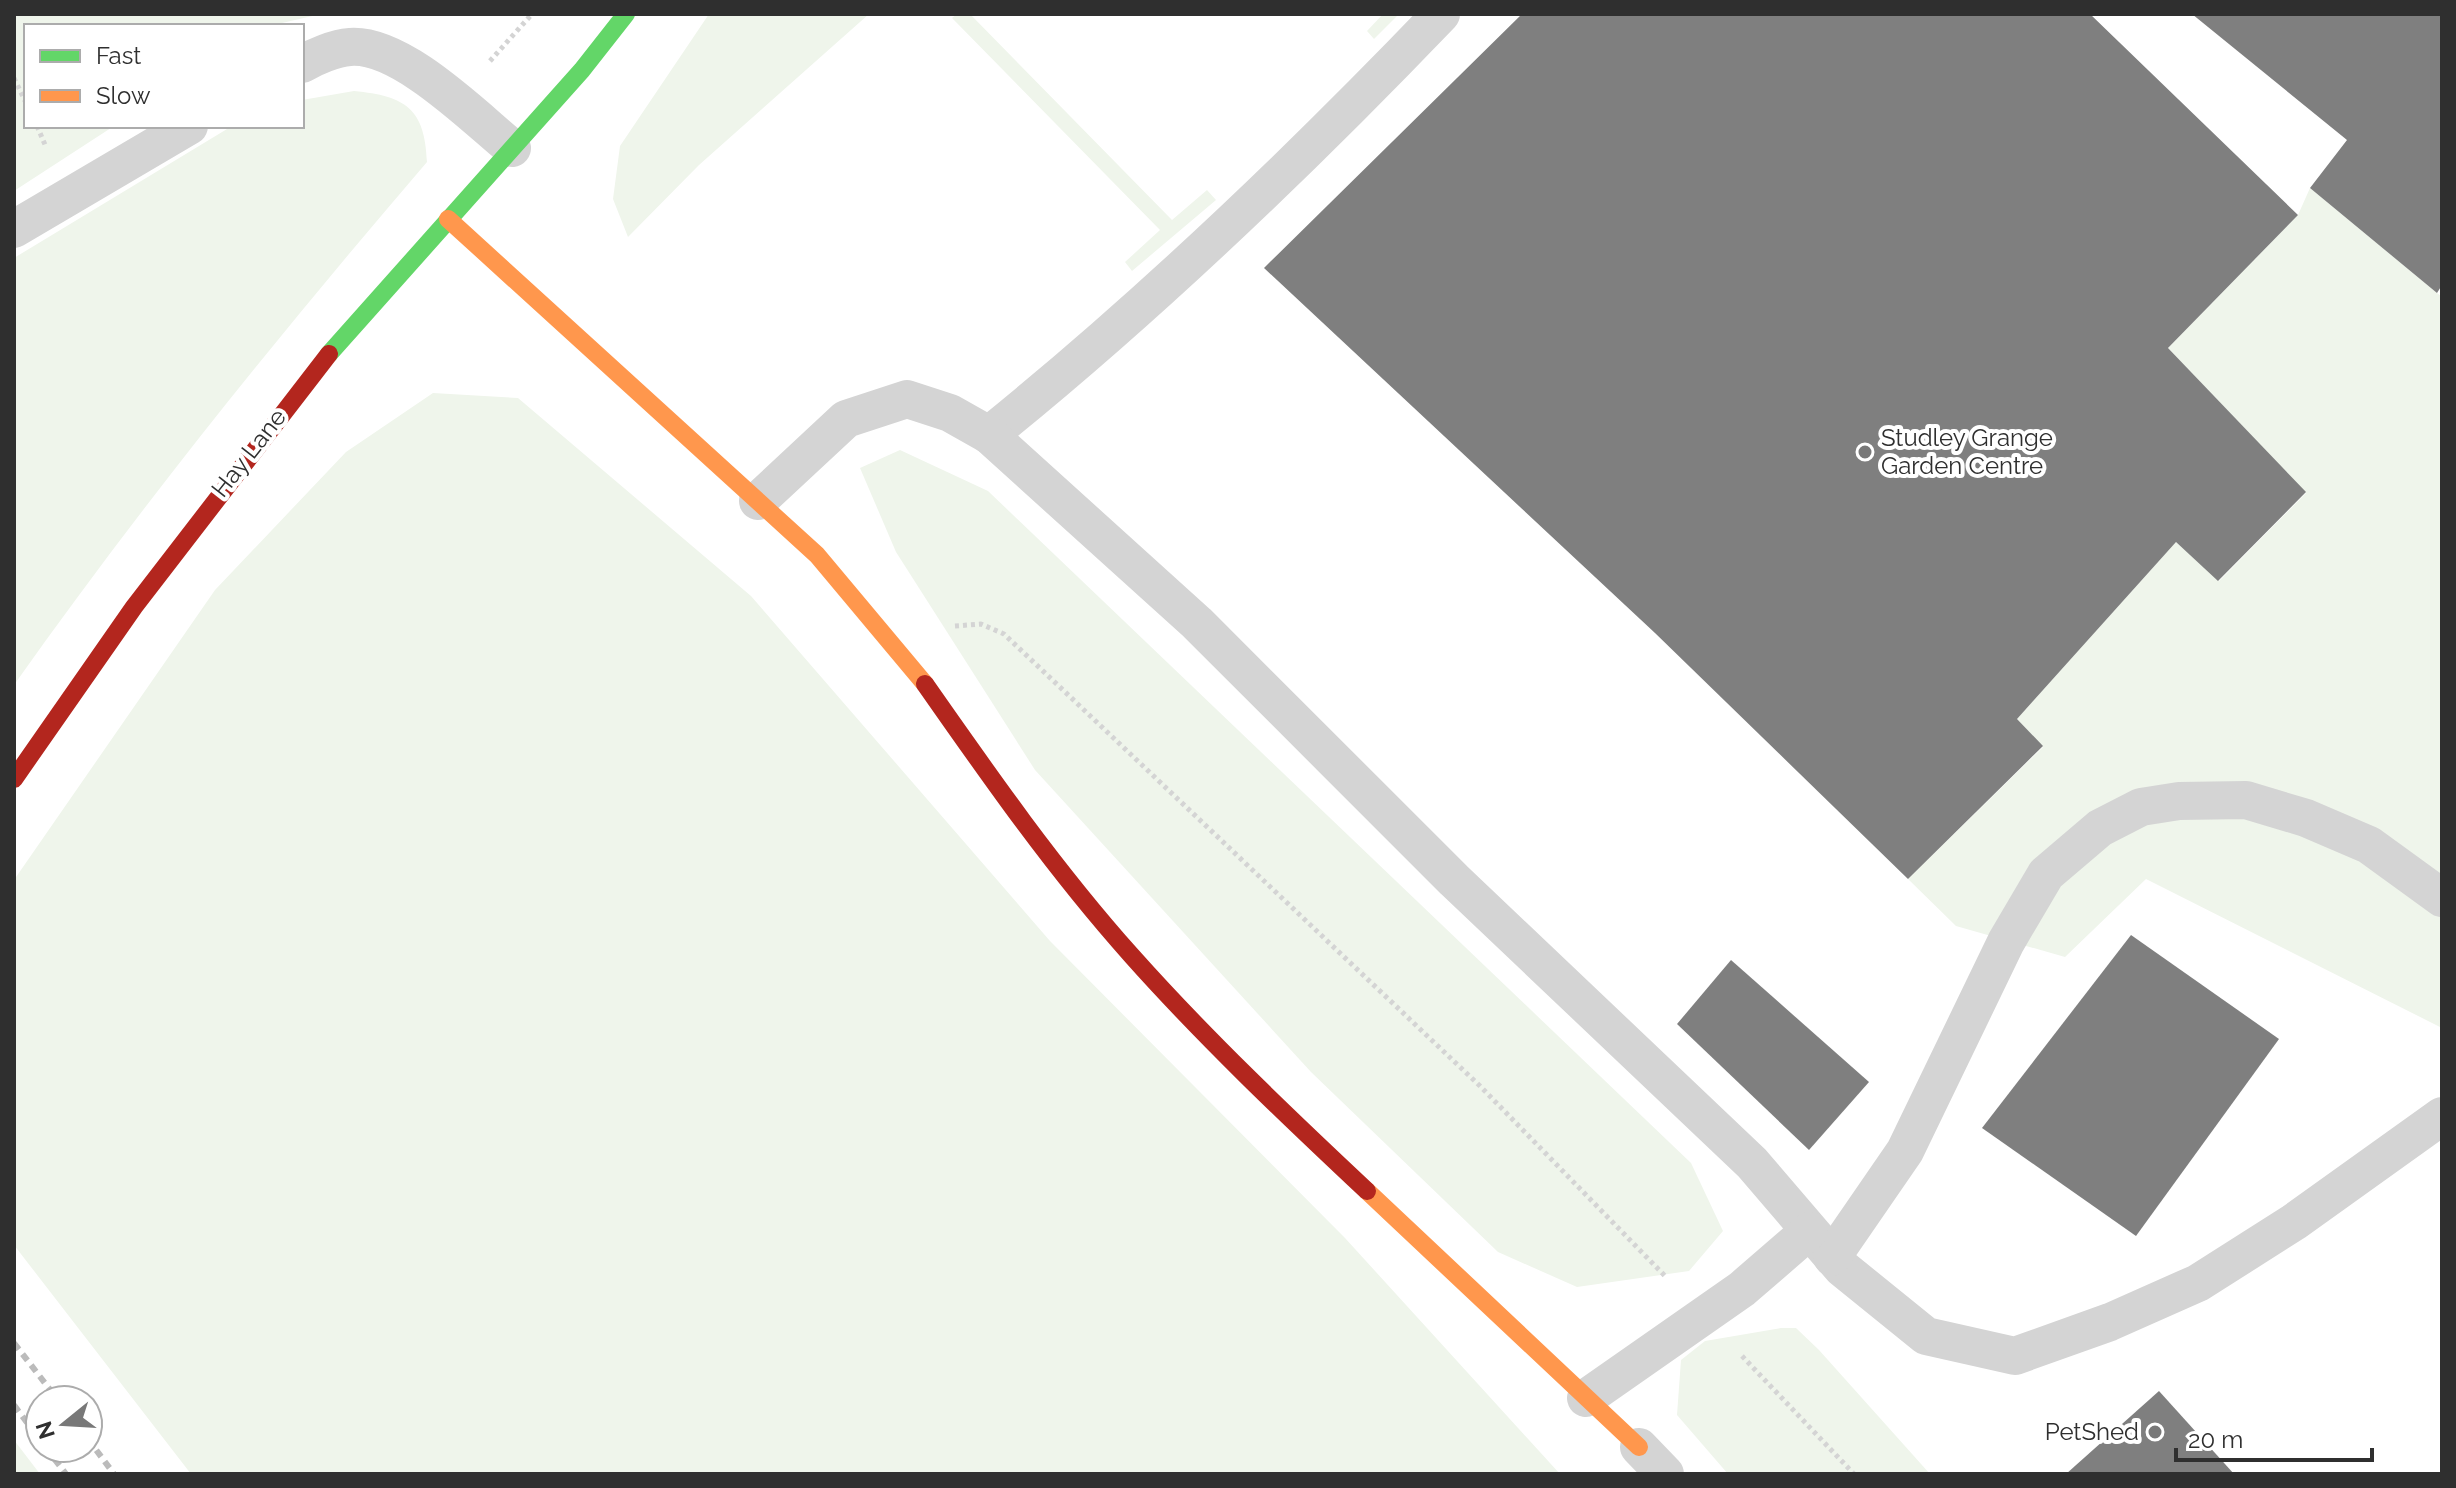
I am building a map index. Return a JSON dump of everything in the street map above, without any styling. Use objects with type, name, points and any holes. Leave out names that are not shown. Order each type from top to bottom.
[{"type":"street","name":"Hay Lane","points":[[14,779],[224,484],[309,376],[512,148],[626,14]]},
{"type":"street","points":[[448,219],[817,555],[891,640],[1025,827],[1131,955],[1297,1125],[1639,1447]]},
{"type":"lane","points":[[989,435],[1045,390],[1253,202],[1441,14]]},
{"type":"lane","points":[[304,63],[350,47],[392,56],[439,86],[512,148]]},
{"type":"lane","points":[[14,229],[186,128]]},
{"type":"lane","points":[[758,501],[846,419],[907,399],[950,413],[989,435],[1197,623],[1454,880],[1752,1163],[1821,1244],[1926,1336],[2015,1356],[2110,1322],[2198,1283],[2294,1222],[2442,1116]]},
{"type":"lane","points":[[1586,1398],[1779,1261],[1821,1244],[1905,1151],[2006,942],[2046,874],[2100,828],[2141,807],[2179,801],[2246,800],[2306,818],[2369,845],[2442,898]]},
{"type":"lane","points":[[1639,1447],[1665,1474]]},
{"type":"path","points":[[14,78],[24,99]]},
{"type":"path","points":[[891,640],[966,623],[992,626],[1004,634],[1480,1086],[1854,1474]]},
{"type":"shaded area","points":[[14,14],[321,14],[278,24],[24,24],[24,128],[111,128],[14,191]]},
{"type":"shaded area","points":[[709,14],[869,14],[699,165],[628,237],[613,199],[620,146]]},
{"type":"shaded area","points":[[957,14],[970,14],[1172,220],[1207,190],[1216,200],[1132,271],[1125,262],[1160,230],[952,18]]},
{"type":"shaded area","points":[[1383,14],[1399,14],[1374,39],[1367,31]]},
{"type":"shaded area","points":[[354,91],[399,102],[417,118],[422,129],[427,162],[214,419],[14,685],[14,258],[229,128],[304,128],[304,100]]},
{"type":"shaded area","points":[[2310,188],[2442,297],[2442,1028],[2146,879],[2065,957],[1956,926],[1908,879],[2043,747],[2017,719],[2176,542],[2219,581],[2306,493],[2168,348],[2298,215]]},
{"type":"shaded area","points":[[433,393],[518,398],[751,596],[1050,941],[1345,1238],[1560,1474],[191,1474],[14,1245],[14,880],[215,590],[346,452]]},
{"type":"shaded area","points":[[900,450],[988,491],[1691,1163],[1723,1231],[1689,1271],[1577,1287],[1498,1252],[1311,1072],[1035,770],[896,552],[860,468]]},
{"type":"shaded area","points":[[1796,1328],[1819,1350],[1930,1474],[1728,1474],[1677,1415],[1681,1360],[1705,1341]]},
{"type":"shaded area","points":[[14,1440],[24,1453],[24,1464],[32,1464],[40,1474],[14,1474]]},
{"type":"building","name":"Studley Grange Garden Centre","points":[[1522,14],[2090,14],[2298,215],[2168,348],[2306,492],[2218,581],[2176,542],[2017,719],[2043,746],[1908,879],[1655,633],[1264,268]]},
{"type":"building","points":[[2192,14],[2442,14],[2442,285],[2437,293],[2310,188],[2347,140]]},
{"type":"building","points":[[2131,935],[2279,1039],[2136,1236],[1982,1128]]},
{"type":"building","points":[[1731,960],[1869,1082],[1809,1150],[1677,1024]]},
{"type":"building","name":"PetShed","points":[[2159,1391],[2234,1474],[2066,1474]]},
{"type":"railway","points":[[14,1343],[46,1384]]},
{"type":"railway","points":[[14,1405],[24,1418]]},
{"type":"railway","points":[[104,1461],[114,1474]]},
{"type":"railway","points":[[58,1464],[66,1474]]},
{"type":"traffic: fast","points":[[329,354],[582,70],[626,14]]},
{"type":"traffic: slow","points":[[448,219],[817,555],[925,684]]},
{"type":"traffic: slow","points":[[1367,1191],[1639,1447]]},
{"type":"traffic: jam","points":[[14,779],[134,607],[329,354]]},
{"type":"traffic: jam","points":[[925,684],[999,788],[1103,923],[1216,1046],[1367,1191]]},
{"type":"place","name":"Studley Grange Garden Centre","points":[[1865,452]]},
{"type":"place","name":"PetShed","points":[[2155,1432]]}]
